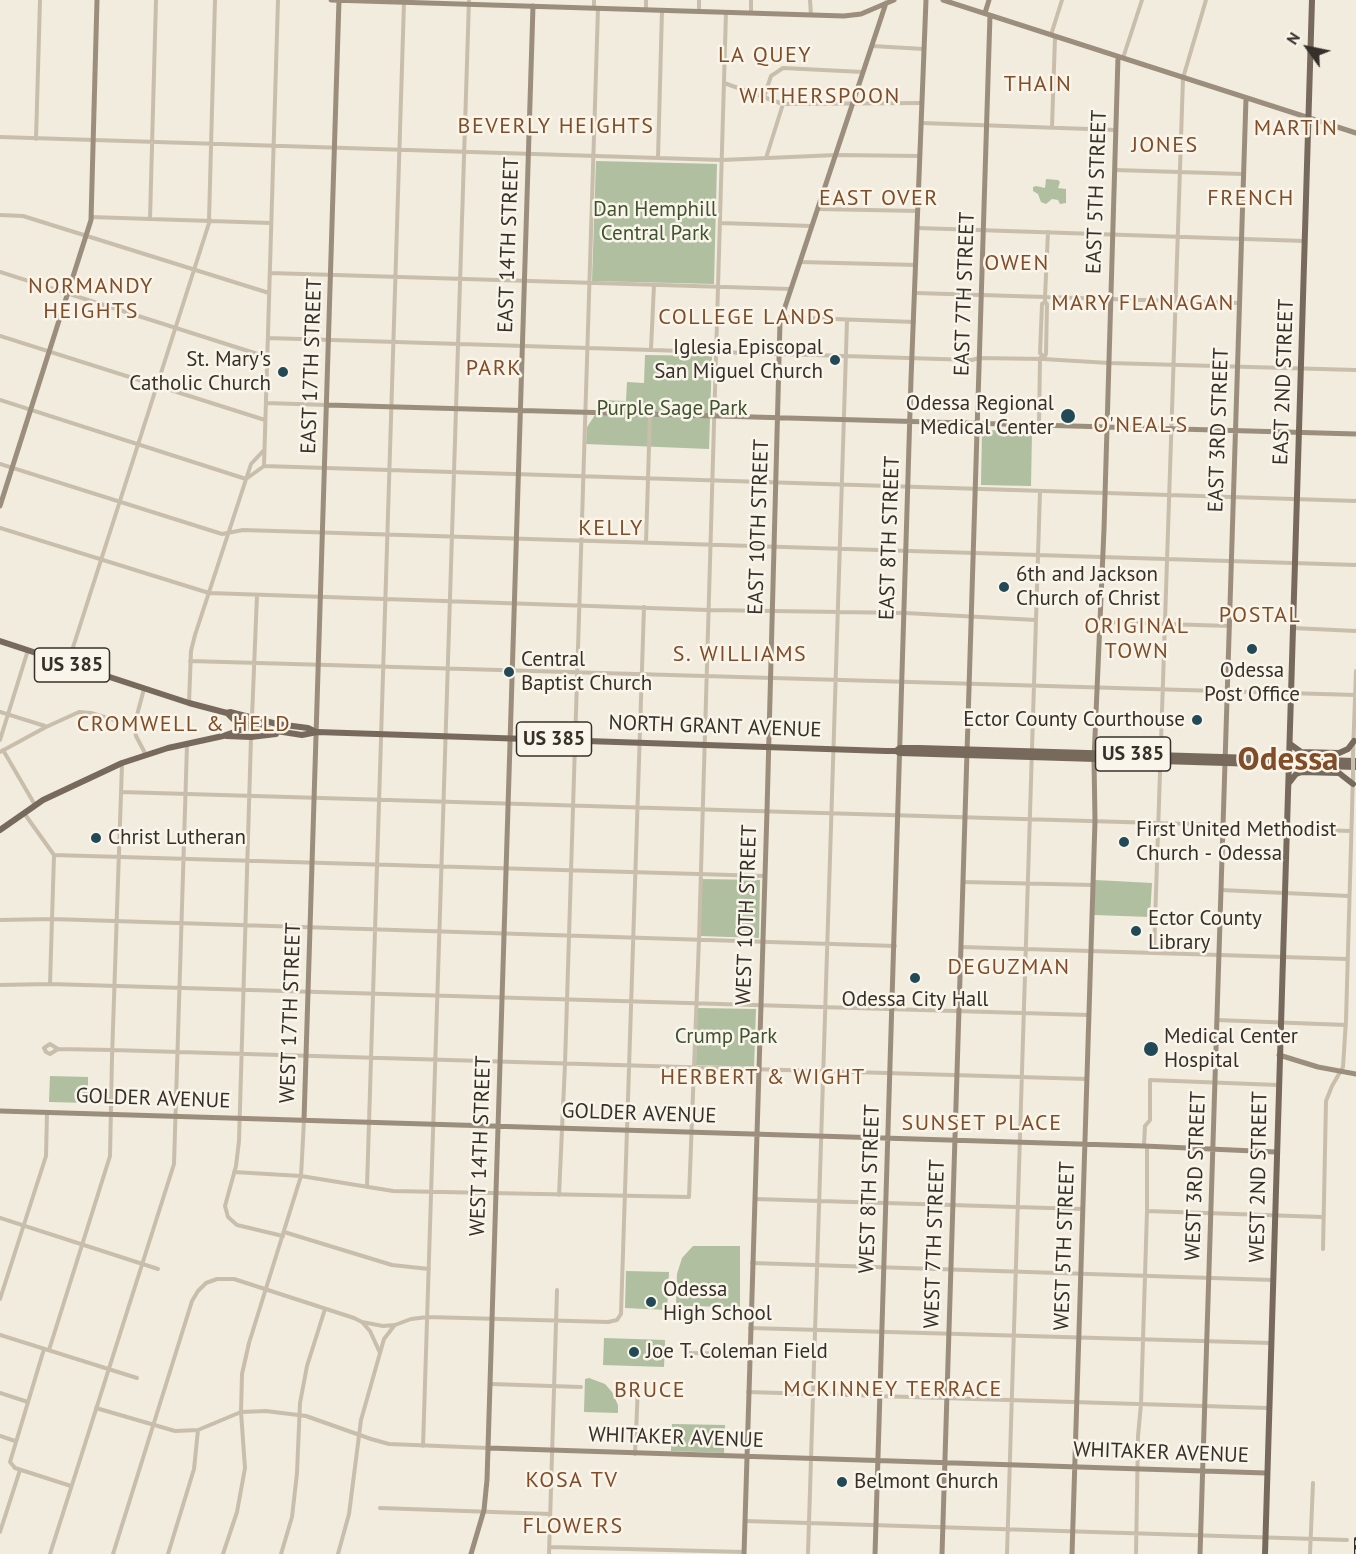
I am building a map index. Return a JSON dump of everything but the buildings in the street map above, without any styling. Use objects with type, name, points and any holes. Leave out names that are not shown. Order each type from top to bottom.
[{"type":"main road","name":"EAST 2ND STREET","points":[[1289,762],[1312,0]]},
{"type":"main road","name":"US 385","points":[[0,641],[189,703],[267,722]]},
{"type":"main road","points":[[227,713],[232,719],[230,734]]},
{"type":"main road","name":"US 385","points":[[232,719],[283,733]]},
{"type":"main road","name":"NORTH GRANT AVENUE","points":[[267,722],[308,728],[317,732]]},
{"type":"main road","points":[[0,830],[35,805],[122,763],[267,722]]},
{"type":"main road","name":"NORTH GRANT AVENUE","points":[[283,733],[302,735],[317,732],[1354,764]]},
{"type":"main road","points":[[222,736],[251,737],[283,733]]},
{"type":"main road","points":[[1290,744],[1300,752],[1336,753],[1346,751],[1354,741]]},
{"type":"main road","name":"WEST 2ND STREET","points":[[1265,1554],[1289,762]]},
{"type":"main road","points":[[1288,783],[1294,775],[1302,772],[1340,774],[1353,784]]},
{"type":"street","points":[[36,139],[40,0]]},
{"type":"street","points":[[0,506],[91,217],[97,0]]},
{"type":"street","points":[[150,219],[156,0]]},
{"type":"street","points":[[68,663],[209,220],[215,0]]},
{"type":"street","points":[[264,466],[278,0]]},
{"type":"street","points":[[331,0],[533,3],[596,8],[811,15],[856,15],[894,0]]},
{"type":"street","name":"EAST 17TH STREET","points":[[317,732],[339,0]]},
{"type":"street","points":[[560,1195],[566,1064],[593,156],[596,8],[594,0]]},
{"type":"street","points":[[646,0],[646,10]]},
{"type":"street","points":[[699,0],[699,11]]},
{"type":"street","points":[[751,0],[751,13]]},
{"type":"street","points":[[810,0],[811,15]]},
{"type":"street","name":"EAST 8TH STREET","points":[[899,750],[926,0]]},
{"type":"street","points":[[943,0],[1356,134]]},
{"type":"street","name":"EAST 7TH STREET","points":[[966,752],[984,230],[989,0]]},
{"type":"street","points":[[1052,127],[1053,36],[1062,0]]},
{"type":"street","name":"EAST 5TH STREET","points":[[1094,756],[1105,493],[1114,170],[1120,58],[1142,0]]},
{"type":"street","points":[[1154,953],[1183,78],[1206,0]]},
{"type":"street","points":[[367,1187],[404,2]]},
{"type":"street","points":[[423,1446],[469,2]]},
{"type":"street","name":"EAST 14TH STREET","points":[[511,738],[533,3]]},
{"type":"street","name":"EAST 10TH STREET","points":[[769,746],[779,355],[782,317],[886,3]]},
{"type":"street","points":[[658,158],[662,10]]},
{"type":"street","points":[[234,1172],[301,1176],[393,1191],[689,1197],[699,939],[726,12]]},
{"type":"street","points":[[872,46],[924,49]]},
{"type":"street","points":[[764,97],[771,76],[783,68],[864,72]]},
{"type":"street","points":[[724,83],[783,104],[922,103]]},
{"type":"street","name":"EAST 3RD STREET","points":[[1224,760],[1246,98]]},
{"type":"street","points":[[766,158],[783,104]]},
{"type":"street","points":[[922,123],[1116,130]]},
{"type":"street","points":[[0,137],[722,160],[836,154],[920,156]]},
{"type":"street","points":[[1114,170],[1243,174]]},
{"type":"street","points":[[818,208],[919,211]]},
{"type":"street","points":[[0,215],[23,216],[269,293]]},
{"type":"street","points":[[91,217],[271,223]]},
{"type":"street","points":[[720,223],[813,226]]},
{"type":"street","points":[[918,228],[1305,241]]},
{"type":"street","points":[[1039,426],[1042,304],[1045,302],[1048,232]]},
{"type":"street","points":[[800,262],[917,265]]},
{"type":"street","points":[[0,272],[267,357]]},
{"type":"street","points":[[270,273],[791,289]]},
{"type":"street","points":[[651,349],[654,285]]},
{"type":"street","points":[[916,293],[1239,303]]},
{"type":"street","points":[[782,317],[915,322]]},
{"type":"street","points":[[808,1554],[847,320]]},
{"type":"street","points":[[0,336],[265,420]]},
{"type":"street","points":[[268,338],[845,357],[972,360],[1042,358],[1109,363],[1356,370]]},
{"type":"street","points":[[0,400],[246,479]]},
{"type":"street","points":[[266,403],[1356,434]]},
{"type":"street","points":[[646,543],[650,414]]},
{"type":"street","points":[[189,703],[191,651],[251,464],[264,449]]},
{"type":"street","points":[[0,464],[222,534],[243,530],[1356,565]]},
{"type":"street","points":[[246,479],[264,466],[1356,501]]},
{"type":"street","points":[[1007,1554],[1040,490]]},
{"type":"street","points":[[0,528],[209,593],[708,610],[905,613],[1036,620]]},
{"type":"street","points":[[252,717],[257,595]]},
{"type":"street","points":[[113,1552],[192,1303],[202,1287],[217,1279],[234,1279],[362,1322],[383,1326],[428,1317],[599,1322],[616,1320],[621,1313],[644,607]]},
{"type":"street","points":[[1099,622],[1230,626]]},
{"type":"street","points":[[1292,628],[1356,631]]},
{"type":"street","points":[[0,740],[28,650]]},
{"type":"street","points":[[190,661],[1356,695]]},
{"type":"street","points":[[1323,1249],[1326,1101],[1329,1090],[1343,1065],[1346,1025],[1356,671]]},
{"type":"street","points":[[144,688],[134,726],[136,736],[146,755]]},
{"type":"street","points":[[0,712],[46,726]]},
{"type":"street","points":[[35,805],[1,751],[46,726],[83,712],[134,726]]},
{"type":"street","name":"WEST 17TH STREET","points":[[223,1554],[237,1512],[245,1468],[241,1412],[242,1374],[249,1343],[301,1176],[317,732]]},
{"type":"street","points":[[251,737],[239,1141],[234,1172],[225,1202],[226,1213],[229,1219],[240,1226],[284,1234],[392,1265],[429,1269]]},
{"type":"street","name":"WEST 14TH STREET","points":[[471,1554],[484,1510],[488,1448],[511,738]]},
{"type":"street","points":[[50,1554],[174,1164],[187,744]]},
{"type":"street","name":"WEST 10TH STREET","points":[[744,1553],[745,1457],[769,746]]},
{"type":"street","name":"WEST 8TH STREET","points":[[875,1554],[895,946],[899,750]]},
{"type":"street","name":"WEST 7TH STREET","points":[[942,1554],[966,752]]},
{"type":"street","name":"WEST 5TH STREET","points":[[1072,1554],[1095,821],[1094,756]]},
{"type":"street","name":"WEST 3RD STREET","points":[[1200,1554],[1224,760]]},
{"type":"street","points":[[71,1486],[18,1469],[11,1465],[9,1459],[110,1156],[122,763]]},
{"type":"street","points":[[121,792],[1223,825]]},
{"type":"street","points":[[24,813],[54,855],[50,984]]},
{"type":"street","points":[[1287,829],[1351,831]]},
{"type":"street","points":[[54,855],[765,876]]},
{"type":"street","points":[[963,882],[1093,885]]},
{"type":"street","points":[[1221,890],[1349,896]]},
{"type":"street","points":[[0,920],[52,919],[895,946]]},
{"type":"street","points":[[961,947],[1348,958]]},
{"type":"street","points":[[0,985],[180,987],[1089,1015]]},
{"type":"street","points":[[1217,1020],[1346,1025]]},
{"type":"street","points":[[58,1049],[1087,1079]]},
{"type":"street","points":[[1279,1054],[1355,1075]]},
{"type":"street","points":[[1136,1554],[1147,1211],[1145,1126],[1150,1120],[1150,1080],[1278,1085]]},
{"type":"street","name":"GOLDER AVENUE","points":[[0,1112],[1213,1148],[1276,1152]]},
{"type":"street","points":[[0,1299],[46,1156],[47,1112]]},
{"type":"street","points":[[754,1199],[1082,1209]]},
{"type":"street","points":[[1147,1211],[1323,1217]]},
{"type":"street","points":[[0,1218],[158,1269]]},
{"type":"street","points":[[752,1263],[1273,1280]]},
{"type":"street","points":[[549,1554],[556,1290]]},
{"type":"street","points":[[281,1554],[293,1506],[300,1415],[307,1366],[325,1309]]},
{"type":"street","points":[[362,1322],[380,1353]]},
{"type":"street","points":[[338,1554],[349,1514],[358,1435],[380,1353],[387,1334],[395,1325]]},
{"type":"street","points":[[750,1328],[1270,1343]]},
{"type":"street","points":[[0,1335],[137,1378]]},
{"type":"street","points":[[687,1353],[749,1354]]},
{"type":"street","points":[[490,1384],[581,1387]]},
{"type":"street","points":[[635,1454],[638,1387]]},
{"type":"street","points":[[748,1392],[1268,1408]]},
{"type":"street","points":[[0,1393],[28,1402]]},
{"type":"street","name":"WHITAKER AVENUE","points":[[96,1408],[175,1431],[198,1430],[241,1412],[266,1411],[300,1415],[389,1444],[423,1446],[1266,1473]]},
{"type":"street","points":[[168,1554],[194,1469],[198,1430]]},
{"type":"street","points":[[0,1436],[15,1441]]},
{"type":"street","points":[[0,1532],[18,1469]]},
{"type":"street","points":[[1310,1554],[1313,1483]]},
{"type":"street","points":[[380,1508],[550,1514]]},
{"type":"street","points":[[744,1521],[1347,1540]]},
{"type":"street","points":[[550,1547],[744,1553]]},
{"type":"green space","name":"Dan Hemphill Central Park","points":[[596,161],[717,164],[714,284],[592,281]]},
{"type":"green space","points":[[1046,179],[1058,180],[1060,182],[1058,188],[1066,189],[1066,203],[1060,204],[1058,200],[1052,199],[1046,204],[1041,202],[1038,194],[1033,191],[1033,187],[1045,188]]},
{"type":"green space","name":"Purple Sage Park","points":[[645,355],[712,356],[709,449],[586,444],[587,427],[599,409],[600,400],[626,401],[627,382],[644,383]]},
{"type":"green space","points":[[982,430],[1032,431],[1031,486],[981,485]]},
{"type":"green space","points":[[701,879],[760,880],[759,938],[700,936]]},
{"type":"green space","points":[[1095,880],[1152,883],[1150,917],[1094,915]]},
{"type":"green space","name":"Crump Park","points":[[697,1008],[756,1009],[754,1067],[696,1065]]},
{"type":"green space","points":[[50,1076],[88,1077],[88,1103],[49,1102]]},
{"type":"green space","points":[[693,1246],[740,1246],[740,1307],[676,1306],[677,1274],[682,1258]]},
{"type":"green space","points":[[626,1271],[669,1272],[667,1310],[625,1308]]},
{"type":"green space","name":"Joe T. Coleman Field","points":[[604,1338],[665,1340],[664,1367],[603,1365]]},
{"type":"green space","points":[[589,1378],[605,1384],[612,1392],[618,1405],[618,1413],[584,1412],[585,1379]]},
{"type":"green space","points":[[672,1424],[725,1425],[724,1453],[671,1451]]},
{"type":"railway","points":[[1356,1539],[1356,1554]]},
{"type":"place","name":"Iglesia Episcopal San Miguel Church","points":[[835,360]]},
{"type":"place","name":"St. Mary's Catholic Church","points":[[283,372]]},
{"type":"place","name":"Odessa Regional Medical Center","points":[[1068,416]]},
{"type":"place","name":"6th and Jackson Church of Christ","points":[[1004,587]]},
{"type":"place","name":"Odessa Post Office","points":[[1252,649]]},
{"type":"place","name":"Central Baptist Church","points":[[509,672]]},
{"type":"place","name":"Ector County Courthouse","points":[[1197,720]]},
{"type":"place","name":"Christ Lutheran","points":[[96,838]]},
{"type":"place","name":"First United Methodist Church - Odessa","points":[[1124,842]]},
{"type":"place","name":"Ector County Library","points":[[1136,931]]},
{"type":"place","name":"Odessa City Hall","points":[[915,978]]},
{"type":"place","name":"Medical Center Hospital","points":[[1151,1049]]},
{"type":"place","name":"Odessa High School","points":[[651,1302]]},
{"type":"place","name":"Joe T. Coleman Field","points":[[634,1352]]},
{"type":"place","name":"Belmont Church","points":[[842,1482]]},
{"type":"district","name":"LA QUEY","points":[[765,56]]},
{"type":"district","name":"THAIN","points":[[1038,85]]},
{"type":"district","name":"WITHERSPOON","points":[[820,97]]},
{"type":"district","name":"BEVERLY HEIGHTS","points":[[556,127]]},
{"type":"district","name":"MARTIN","points":[[1296,129]]},
{"type":"district","name":"JONES","points":[[1165,146]]},
{"type":"district","name":"EAST OVER","points":[[879,199]]},
{"type":"district","name":"FRENCH","points":[[1251,199]]},
{"type":"district","name":"OWEN","points":[[1017,264]]},
{"type":"district","name":"NORMANDY HEIGHTS","points":[[91,300]]},
{"type":"district","name":"MARY FLANAGAN","points":[[1143,304]]},
{"type":"district","name":"COLLEGE LANDS","points":[[747,318]]},
{"type":"district","name":"PARK","points":[[494,369]]},
{"type":"district","name":"O'NEAL'S","points":[[1141,426]]},
{"type":"district","name":"KELLY","points":[[611,529]]},
{"type":"district","name":"POSTAL","points":[[1260,616]]},
{"type":"district","name":"ORIGINAL TOWN","points":[[1137,640]]},
{"type":"district","name":"S. WILLIAMS","points":[[740,655]]},
{"type":"district","name":"CROMWELL & HELD","points":[[184,725]]},
{"type":"district","name":"Odessa","points":[[1288,761]]},
{"type":"district","name":"DEGUZMAN","points":[[1009,968]]},
{"type":"district","name":"HERBERT & WIGHT","points":[[763,1078]]},
{"type":"district","name":"SUNSET PLACE","points":[[982,1124]]},
{"type":"district","name":"MCKINNEY TERRACE","points":[[893,1390]]},
{"type":"district","name":"BRUCE","points":[[650,1391]]},
{"type":"district","name":"KOSA TV","points":[[572,1481]]},
{"type":"district","name":"FLOWERS","points":[[573,1527]]}]
